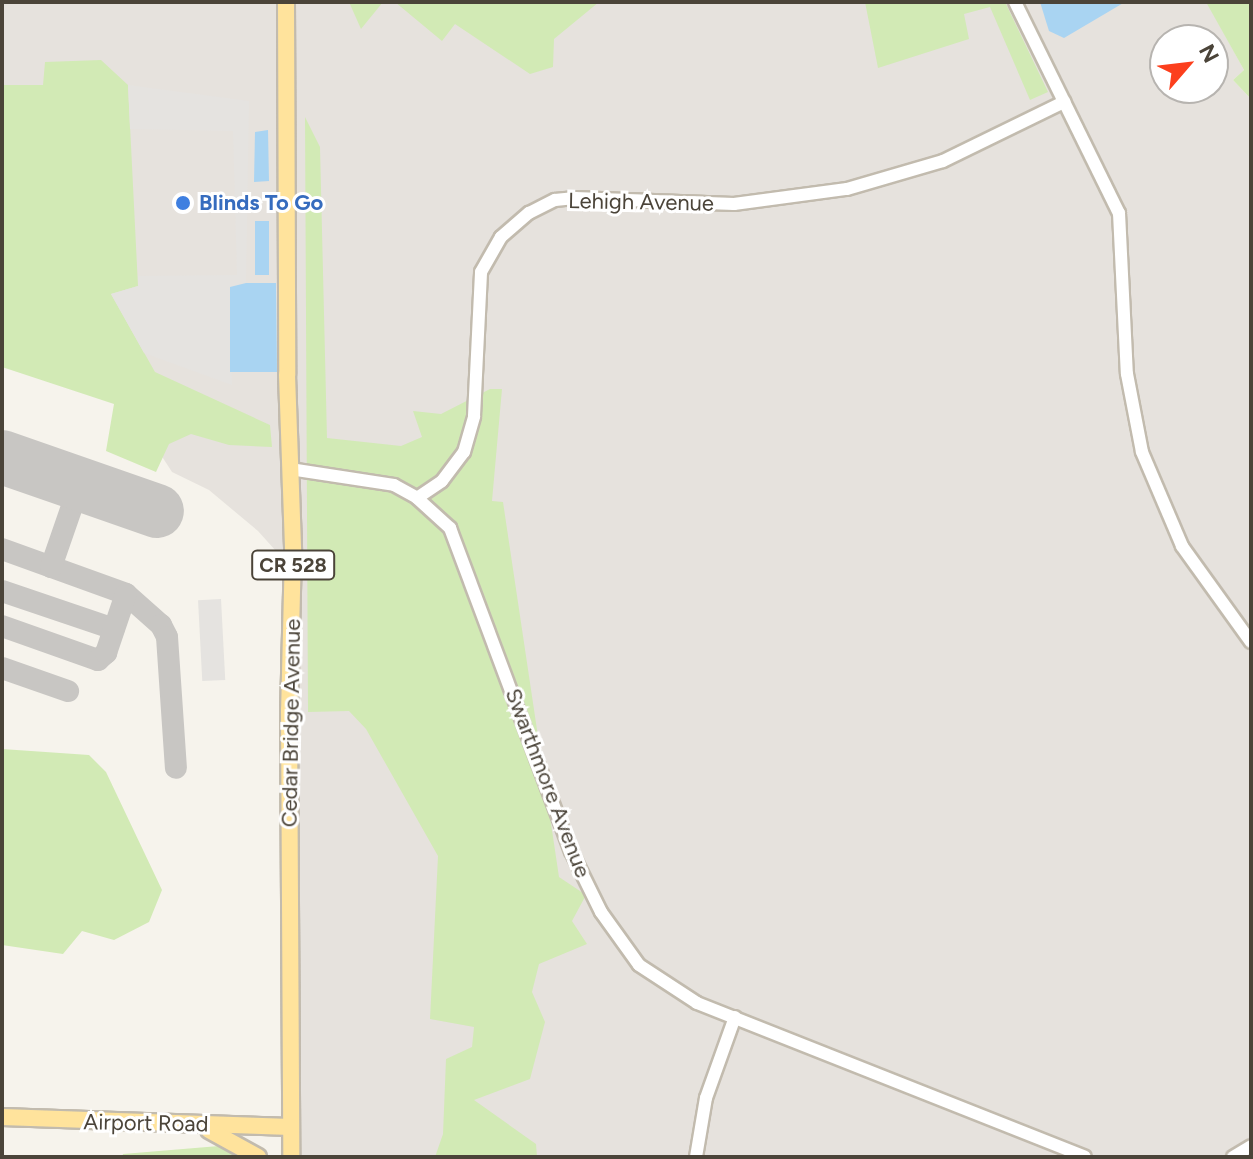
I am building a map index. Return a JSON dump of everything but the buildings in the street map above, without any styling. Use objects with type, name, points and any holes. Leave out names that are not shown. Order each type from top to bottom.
[{"type":"main road","name":"Cedar Bridge Avenue","points":[[286,2],[291,1157]]},
{"type":"main road","name":"Airport Road","points":[[2,1117],[291,1127]]},
{"type":"main road","points":[[184,1123],[224,1134],[258,1157]]},
{"type":"street","points":[[1015,2],[1119,213],[1127,374],[1142,452],[1182,546],[1251,642]]},
{"type":"street","name":"Lehigh Avenue","points":[[417,498],[442,481],[464,452],[474,416],[481,272],[501,237],[529,213],[555,200],[575,198],[734,204],[847,189],[943,161],[1064,102]]},
{"type":"street","name":"Swarthmore Avenue","points":[[290,469],[376,479],[417,498],[450,528],[470,571],[571,851],[601,912],[639,965],[697,1003],[1085,1157]]},
{"type":"street","points":[[696,1157],[706,1098],[735,1017]]},
{"type":"street","points":[[1233,1157],[1251,1146]]},
{"type":"shaded area","points":[[2,2],[1207,2],[1219,24],[1149,24],[1149,104],[1229,104],[1229,42],[1244,70],[1233,80],[1251,99],[1251,1157],[291,1157],[293,570],[258,531],[209,490],[172,472],[139,421],[95,382],[2,343]]},
{"type":"shaded area","points":[[128,85],[249,101],[246,283],[230,288],[232,385],[144,353],[111,294],[138,286],[138,276],[237,275],[233,131],[130,129]]},
{"type":"shaded area","points":[[221,599],[225,680],[202,681],[198,600]]},
{"type":"green space","points":[[349,2],[383,2],[361,29]]},
{"type":"green space","points":[[395,2],[599,2],[554,39],[553,67],[530,74],[455,24],[442,41]]},
{"type":"green space","points":[[865,2],[1005,2],[1048,92],[1030,100],[990,7],[964,14],[969,39],[878,68]]},
{"type":"green space","points":[[1206,2],[1251,2],[1251,99],[1233,80],[1244,70],[1229,43],[1229,24],[1218,24]]},
{"type":"green space","points":[[101,60],[128,85],[138,286],[111,294],[155,372],[270,425],[272,447],[229,445],[191,434],[169,444],[156,472],[106,451],[114,404],[2,367],[2,85],[43,85],[45,62]]},
{"type":"green space","points":[[305,117],[320,147],[327,438],[401,446],[422,437],[413,411],[441,414],[490,389],[502,389],[492,501],[503,502],[559,877],[586,895],[572,921],[587,944],[539,964],[532,992],[545,1022],[530,1079],[474,1100],[536,1144],[537,1157],[435,1157],[443,1134],[446,1059],[472,1047],[474,1027],[430,1019],[438,856],[366,729],[349,711],[308,712]]},
{"type":"green space","points":[[2,749],[89,755],[106,772],[162,890],[149,922],[114,940],[82,931],[63,954],[2,945]]},
{"type":"green space","points":[[219,1146],[238,1157],[122,1157],[123,1154]]},
{"type":"water","points":[[1040,2],[1125,2],[1064,38],[1049,31]]},
{"type":"water","points":[[268,130],[269,181],[254,182],[255,132]]},
{"type":"water","points":[[255,221],[269,221],[269,275],[255,275]]},
{"type":"water","points":[[246,283],[276,283],[277,372],[230,372],[230,287]]},
{"type":"taxiway","points":[[51,567],[77,492],[71,481]]},
{"type":"taxiway","points":[[2,549],[126,594],[161,625],[167,637],[176,768]]},
{"type":"taxiway","points":[[2,591],[114,629]]},
{"type":"taxiway","points":[[2,626],[98,660],[106,653],[126,594]]},
{"type":"taxiway","points":[[2,668],[68,691]]},
{"type":"runway","points":[[2,457],[157,511]]},
{"type":"place","name":"Blinds To Go","points":[[183,203]]}]
